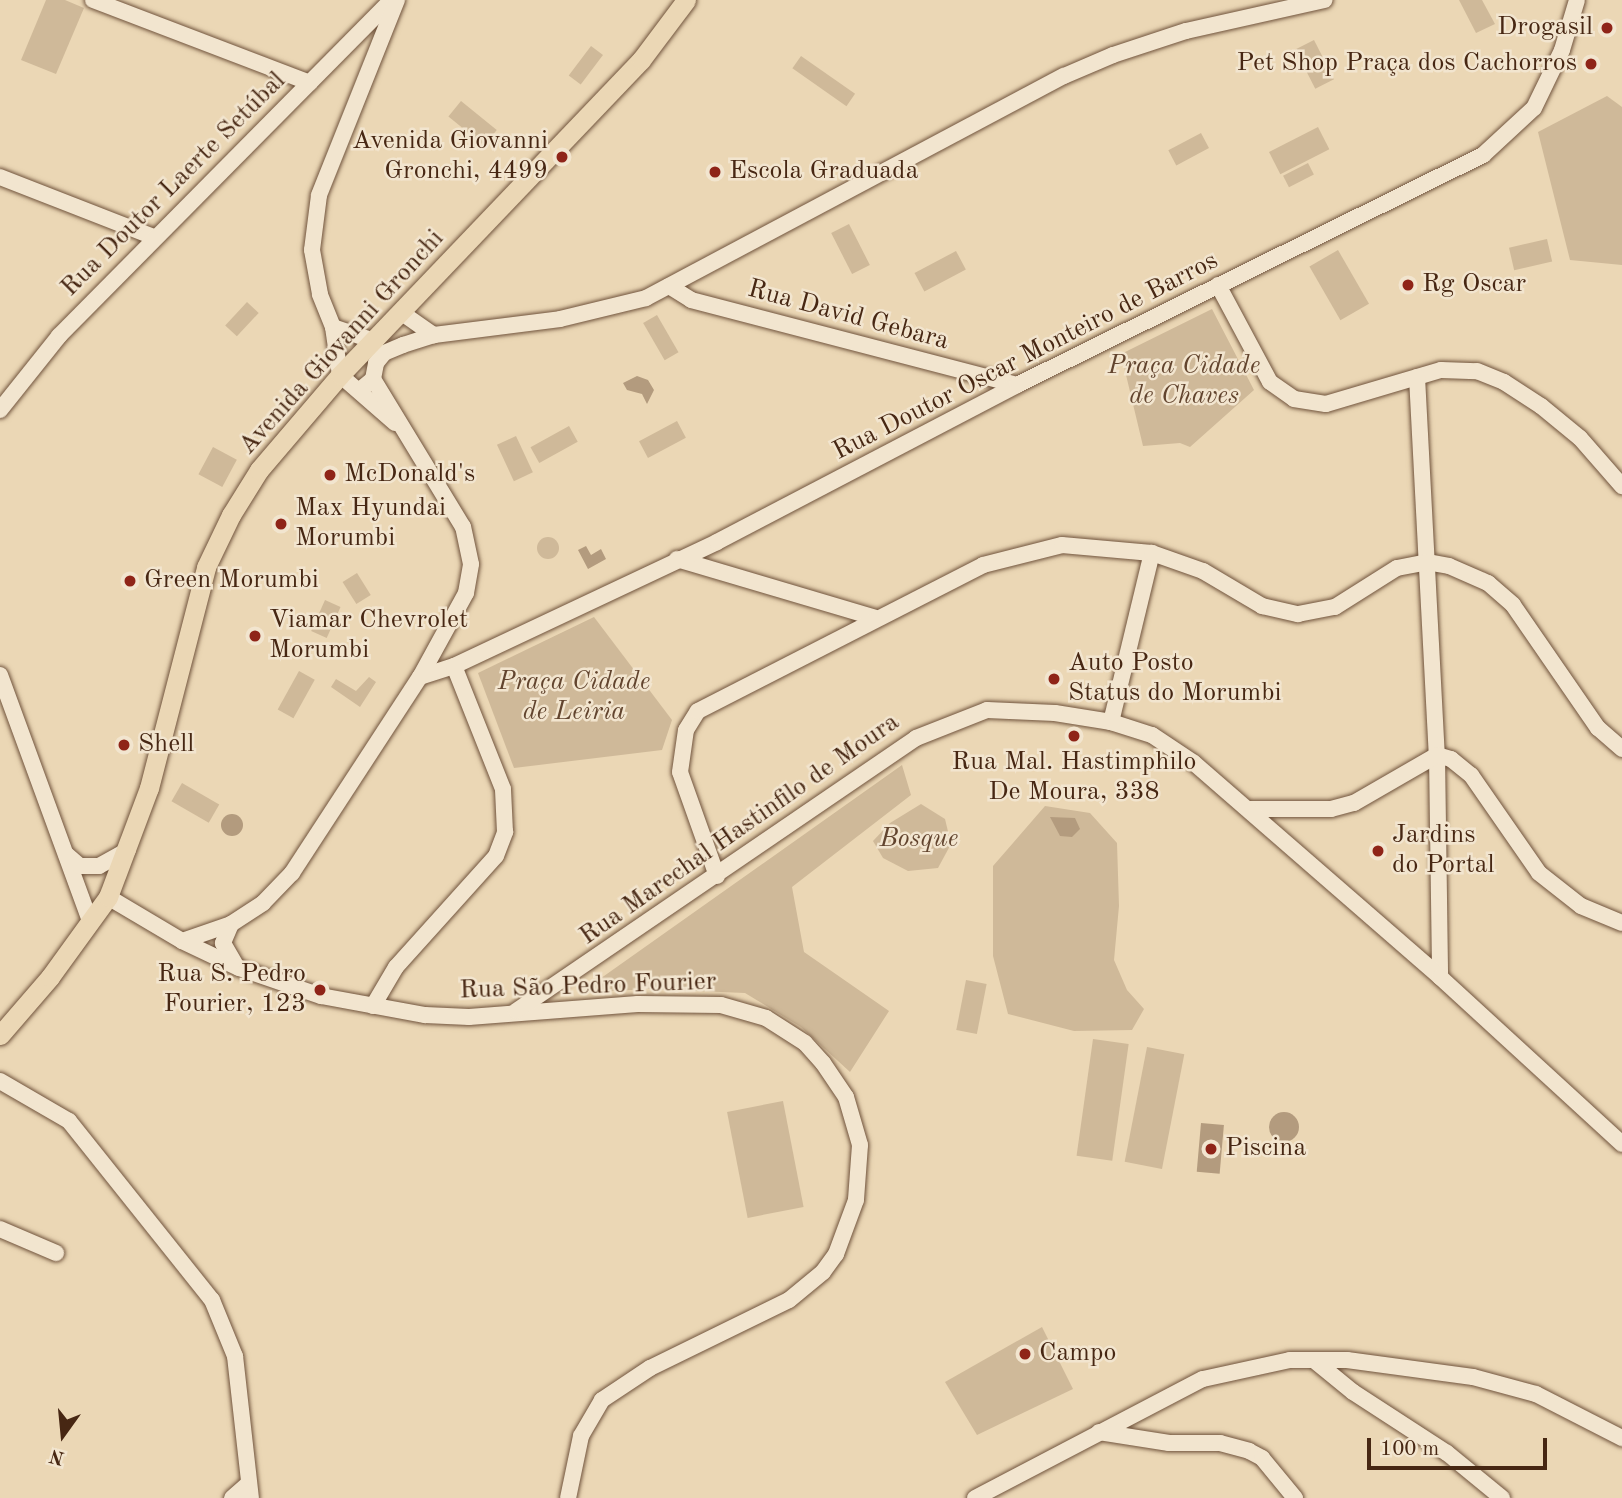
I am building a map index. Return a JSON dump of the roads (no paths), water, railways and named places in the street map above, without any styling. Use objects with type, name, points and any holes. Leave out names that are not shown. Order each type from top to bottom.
[{"type":"main road","name":"Avenida Giovanni Gronchi","points":[[0,1035],[108,897],[128,850],[149,788],[206,567],[231,515],[260,470],[340,375],[641,60],[686,0]]},
{"type":"street","points":[[93,0],[310,83]]},
{"type":"street","name":"Rua Doutor Laerte Setúbal","points":[[2,402],[59,336],[154,237],[391,0]]},
{"type":"street","points":[[397,0],[323,182],[314,217],[314,265],[333,327],[340,375],[399,427]]},
{"type":"street","points":[[359,390],[373,379],[384,353],[434,335],[560,319],[632,303],[669,286],[1064,76],[1146,42],[1325,0]]},
{"type":"street","name":"Rua Doutor Oscar Monteiro de Barros","points":[[420,677],[454,666],[887,457],[1017,385],[1483,155],[1502,141],[1534,108],[1562,50],[1577,0]]},
{"type":"street","points":[[0,177],[154,237]]},
{"type":"street","points":[[1219,285],[1262,370],[1294,399],[1325,404],[1342,402],[1417,377],[1458,369],[1504,382],[1580,438],[1622,486]]},
{"type":"street","name":"Rua David Gebara","points":[[669,286],[691,300],[1017,385]]},
{"type":"street","points":[[402,313],[434,335]]},
{"type":"street","points":[[333,327],[374,341]]},
{"type":"street","points":[[1417,377],[1437,755],[1440,977]]},
{"type":"street","points":[[182,941],[231,923],[263,903],[292,873],[420,677],[466,593],[471,564],[463,527],[399,427],[373,379]]},
{"type":"street","points":[[717,876],[680,772],[682,744],[692,719],[708,702],[983,565],[1034,549],[1088,544],[1152,553],[1203,571],[1262,606],[1298,614],[1335,607],[1385,573],[1427,562],[1473,574],[1504,596],[1524,617],[1598,728],[1622,749]]},
{"type":"street","points":[[1111,722],[1152,553]]},
{"type":"street","points":[[675,559],[876,618]]},
{"type":"street","points":[[373,1006],[396,967],[496,856],[505,832],[503,789],[454,666]]},
{"type":"street","points":[[0,675],[90,921]]},
{"type":"street","name":"Rua Marechal Hastinfilo de Moura","points":[[516,1011],[717,876],[848,780],[939,726],[987,710],[1013,709],[1111,722],[1152,735],[1249,809],[1440,977],[1622,1144]]},
{"type":"street","points":[[1249,809],[1331,809],[1353,803],[1437,755],[1451,759],[1471,775],[1539,873],[1581,906],[1622,923]]},
{"type":"street","points":[[65,851],[79,866],[90,867],[128,850]]},
{"type":"street","name":"Rua São Pedro Fourier","points":[[108,897],[182,941],[240,968],[321,996],[373,1006],[469,1017],[516,1011],[575,1011],[698,1003],[766,1018],[805,1043],[846,1097],[860,1145],[860,1177],[846,1234],[823,1272],[810,1284],[767,1312],[650,1368],[602,1400],[582,1436],[568,1498]]},
{"type":"street","points":[[231,923],[223,943],[225,954],[240,968]]},
{"type":"street","name":"Rua Marechal Hastinfilo de Moura","points":[[568,978],[566,997],[575,1011]]},
{"type":"street","points":[[1,1080],[69,1121],[212,1300],[235,1356],[249,1492],[232,1498]]},
{"type":"street","points":[[0,1230],[56,1253]]},
{"type":"street","points":[[1315,1361],[1353,1392],[1447,1453],[1502,1498]]},
{"type":"street","points":[[975,1498],[1213,1375],[1263,1363],[1315,1361],[1431,1371],[1509,1385],[1535,1394],[1622,1438]]},
{"type":"street","points":[[1099,1432],[1169,1443],[1220,1443],[1249,1451],[1262,1458],[1295,1498]]},
{"type":"place","name":"Drogasil","points":[[1607,28]]},
{"type":"place","name":"Pet Shop Praça dos Cachorros","points":[[1591,64]]},
{"type":"place","name":"Avenida Giovanni Gronchi, 4499","points":[[562,157]]},
{"type":"place","name":"Escola Graduada","points":[[715,172]]},
{"type":"place","name":"Rg Oscar","points":[[1408,285]]},
{"type":"place","name":"McDonald's","points":[[330,475]]},
{"type":"place","name":"Max Hyundai Morumbi","points":[[281,524]]},
{"type":"place","name":"Green Morumbi","points":[[130,581]]},
{"type":"place","name":"Viamar Chevrolet Morumbi","points":[[255,636]]},
{"type":"place","name":"Auto Posto Status do Morumbi","points":[[1054,679]]},
{"type":"place","name":"Rua Mal. Hastimphilo De Moura, 338","points":[[1074,736]]},
{"type":"place","name":"Shell","points":[[124,745]]},
{"type":"place","name":"Jardins do Portal","points":[[1378,851]]},
{"type":"place","name":"Rua S. Pedro Fourier, 123","points":[[320,990]]},
{"type":"place","name":"Piscina","points":[[1211,1149]]},
{"type":"place","name":"Campo","points":[[1025,1354]]},
{"type":"park label","name":"Praça Cidade de Chaves","points":[[1184,382]]},
{"type":"park label","name":"Praça Cidade de Leiria","points":[[574,698]]},
{"type":"park label","name":"Bosque","points":[[919,840]]}]
